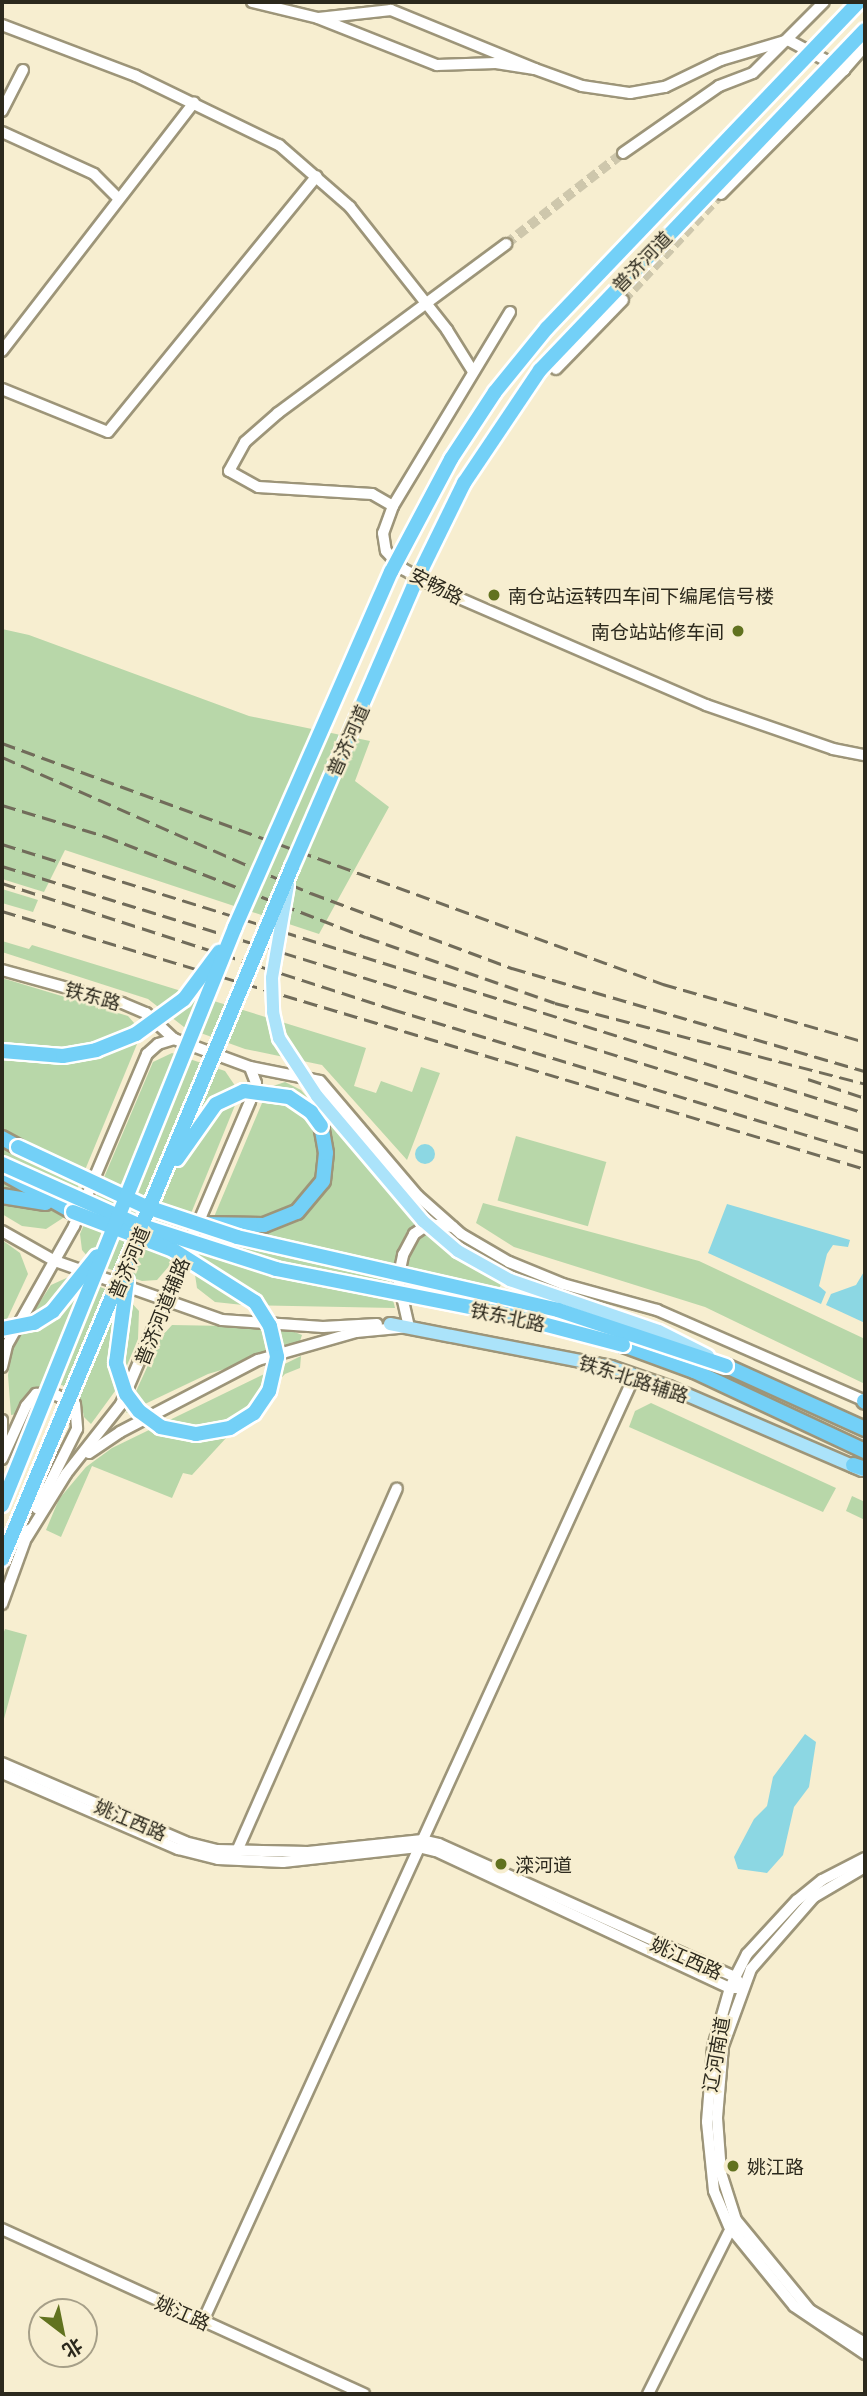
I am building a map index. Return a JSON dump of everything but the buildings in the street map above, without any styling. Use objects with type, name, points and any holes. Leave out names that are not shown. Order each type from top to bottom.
[{"type":"highway","name":"普济河道","points":[[2,1505],[235,927],[391,572],[475,420],[547,328],[858,2]]},
{"type":"highway","name":"普济河道","points":[[2,1559],[292,867],[444,521],[510,411],[599,305],[865,30]]},
{"type":"highway","points":[[2,1051],[62,1056],[96,1049],[136,1034],[170,1012],[195,987],[235,927]]},
{"type":"highway","points":[[161,1184],[205,1115],[229,1096],[271,1091],[289,1097],[311,1112],[323,1134],[326,1162],[323,1181],[304,1206],[290,1217],[264,1225],[201,1224]]},
{"type":"highway","name":"铁东北路","points":[[2,1138],[144,1206],[262,1245],[558,1310],[726,1367],[865,1429]]},
{"type":"highway","name":"铁东北路","points":[[2,1164],[136,1224],[276,1269],[505,1314],[623,1345],[694,1371],[865,1451]]},
{"type":"highway","points":[[2,1172],[73,1212]]},
{"type":"highway","points":[[2,1196],[26,1198],[73,1212],[173,1250],[239,1267],[276,1269]]},
{"type":"highway","points":[[2,1329],[34,1323],[53,1311],[108,1241]]},
{"type":"highway","points":[[130,1258],[116,1344],[118,1371],[126,1394],[139,1411],[161,1427],[191,1434],[220,1432],[246,1419],[265,1400],[275,1374],[274,1337],[250,1297],[173,1250]]},
{"type":"main road","points":[[292,867],[272,978],[279,1038],[317,1097],[395,1190],[423,1221],[484,1267],[538,1291],[659,1331],[726,1367]]},
{"type":"main road","name":"铁东北路辅路","points":[[390,1324],[573,1358],[635,1376],[861,1469]]},
{"type":"street","points":[[251,2],[318,18],[437,65],[496,63],[536,69]]},
{"type":"street","points":[[623,153],[719,86],[753,73],[824,2]]},
{"type":"street","points":[[318,18],[391,10],[590,89],[630,93],[664,87],[745,52],[788,40],[844,70]]},
{"type":"street","points":[[2,25],[260,132],[317,176],[350,207],[428,304],[472,370]]},
{"type":"street","points":[[721,194],[865,46]]},
{"type":"street","points":[[745,52],[753,60],[753,73]]},
{"type":"street","points":[[2,111],[23,70]]},
{"type":"street","points":[[2,351],[194,103]]},
{"type":"street","points":[[2,132],[94,174],[119,199]]},
{"type":"street","points":[[2,389],[108,432],[317,176]]},
{"type":"street","points":[[393,506],[372,494],[258,487],[229,471],[245,442],[278,413],[506,244]]},
{"type":"street","points":[[555,369],[623,300]]},
{"type":"street","name":"安畅路","points":[[510,312],[472,370],[393,506],[383,533],[386,551],[403,569],[445,592],[706,705],[834,749],[865,755]]},
{"type":"street","name":"铁东路","points":[[2,970],[122,1003],[146,1013],[174,1039]]},
{"type":"street","points":[[2,1367],[7,1345],[55,1261],[147,1054],[158,1044],[174,1039],[250,1067],[320,1081],[418,1196],[453,1227],[509,1262],[563,1284],[604,1293],[730,1339],[865,1401]]},
{"type":"street","name":"普济河道辅路","points":[[27,1537],[76,1464],[121,1404],[250,1101],[256,1083],[250,1067]]},
{"type":"street","points":[[76,1464],[120,1432],[258,1360],[356,1332],[409,1327],[398,1279],[403,1255],[414,1234],[429,1223],[453,1227]]},
{"type":"street","points":[[2,1231],[55,1261],[164,1302],[222,1320],[323,1327],[390,1324]]},
{"type":"street","points":[[203,2321],[635,1376]]},
{"type":"street","name":"普济河道辅路","points":[[2,1460],[26,1406],[36,1394],[52,1393],[75,1404],[77,1429],[27,1537],[2,1604]]},
{"type":"street","points":[[2,1420],[2,1442]]},
{"type":"street","points":[[237,1851],[397,1489]]},
{"type":"street","name":"姚江西路","points":[[2,1763],[186,1842],[237,1851],[308,1852],[420,1843],[743,1988]]},
{"type":"street","name":"姚江西路","points":[[2,1773],[178,1849],[218,1859],[283,1862],[420,1843]]},
{"type":"street","name":"辽河南道","points":[[732,2223],[714,2191],[707,2122],[713,2048],[732,1983],[747,1954],[797,1900],[822,1880],[865,1858]]},
{"type":"street","name":"辽河南道","points":[[732,2223],[721,2173],[717,2081],[728,2028],[743,1988],[771,1942],[814,1897],[865,1867]]},
{"type":"street","points":[[732,2223],[810,2310],[865,2343]]},
{"type":"street","points":[[732,2223],[794,2306],[865,2354]]},
{"type":"street","points":[[648,2394],[732,2223]]},
{"type":"street","name":"姚江路","points":[[2,2229],[364,2394]]},
{"type":"green space","points":[[2,629],[29,635],[249,716],[370,741],[355,781],[389,807],[319,934],[65,850],[44,892],[2,879]]},
{"type":"green space","points":[[2,889],[38,900],[33,912],[2,903]]},
{"type":"green space","points":[[2,941],[29,949],[32,945],[366,1048],[354,1086],[376,1093],[381,1081],[412,1092],[421,1067],[440,1073],[407,1160],[322,1065],[245,1049],[184,1027],[148,999],[2,952]]},
{"type":"green space","points":[[2,978],[128,1016],[142,1032],[66,1216],[46,1229],[22,1226],[2,1214]]},
{"type":"green space","points":[[172,1053],[225,1071],[240,1093],[170,1265],[157,1280],[142,1281],[93,1263],[82,1250],[80,1234],[153,1062]]},
{"type":"green space","points":[[285,1082],[301,1090],[417,1225],[405,1235],[389,1283],[395,1308],[243,1305],[215,1302],[197,1288],[194,1268],[265,1096],[273,1086]]},
{"type":"green space","points":[[516,1136],[606,1162],[588,1226],[498,1200]]},
{"type":"green space","points":[[483,1203],[699,1261],[865,1339],[865,1384],[705,1307],[514,1247],[476,1223]]},
{"type":"green space","points":[[423,1231],[470,1267],[502,1283],[499,1288],[403,1269],[410,1249]]},
{"type":"green space","points":[[2,1240],[20,1253],[28,1274],[2,1330]]},
{"type":"green space","points":[[73,1275],[128,1299],[139,1311],[138,1339],[118,1387],[91,1424],[84,1417],[80,1398],[62,1385],[31,1390],[17,1414],[11,1415],[8,1375],[14,1341],[51,1285]]},
{"type":"green space","points":[[172,1325],[282,1327],[302,1335],[298,1347],[208,1374],[126,1413],[161,1337]]},
{"type":"green space","points":[[301,1356],[300,1368],[285,1374],[192,1475],[183,1473],[172,1498],[92,1466],[61,1537],[46,1530],[59,1499],[86,1467],[112,1448]]},
{"type":"green space","points":[[651,1403],[836,1488],[823,1512],[629,1427],[635,1411]]},
{"type":"green space","points":[[852,1496],[865,1502],[865,1520],[846,1511]]},
{"type":"green space","points":[[5,1629],[27,1635],[2,1726],[2,1637]]},
{"type":"water","points":[[425,1144],[432,1147],[435,1154],[432,1161],[425,1164],[418,1161],[415,1154],[418,1147]]},
{"type":"water","points":[[727,1204],[850,1240],[848,1247],[833,1245],[827,1254],[819,1286],[826,1292],[821,1304],[708,1253]]},
{"type":"water","points":[[865,1270],[865,1323],[826,1305],[831,1294],[856,1285]]},
{"type":"water","points":[[805,1734],[816,1742],[809,1787],[794,1807],[783,1855],[767,1873],[738,1869],[734,1857],[754,1819],[767,1806],[773,1777]]},
{"type":"tunnel","points":[[506,244],[623,153]]},
{"type":"tunnel","points":[[623,300],[721,194]]},
{"type":"railway","points":[[2,743],[663,984],[865,1042]]},
{"type":"railway","points":[[2,757],[311,893],[512,968],[865,1071]]},
{"type":"railway","points":[[2,805],[105,836],[366,937],[555,1003],[865,1084]]},
{"type":"railway","points":[[2,844],[865,1113]]},
{"type":"railway","points":[[2,866],[865,1132]]},
{"type":"railway","points":[[2,883],[392,1009],[865,1153]]},
{"type":"railway","points":[[2,911],[865,1169]]},
{"type":"railway","points":[[808,1079],[865,1098]]},
{"type":"place","name":"南仓站运转四车间下编尾信号楼","points":[[494,595]]},
{"type":"place","name":"南仓站站修车间","points":[[738,631]]},
{"type":"place","name":"滦河道","points":[[501,1864]]},
{"type":"place","name":"姚江路","points":[[733,2166]]}]
